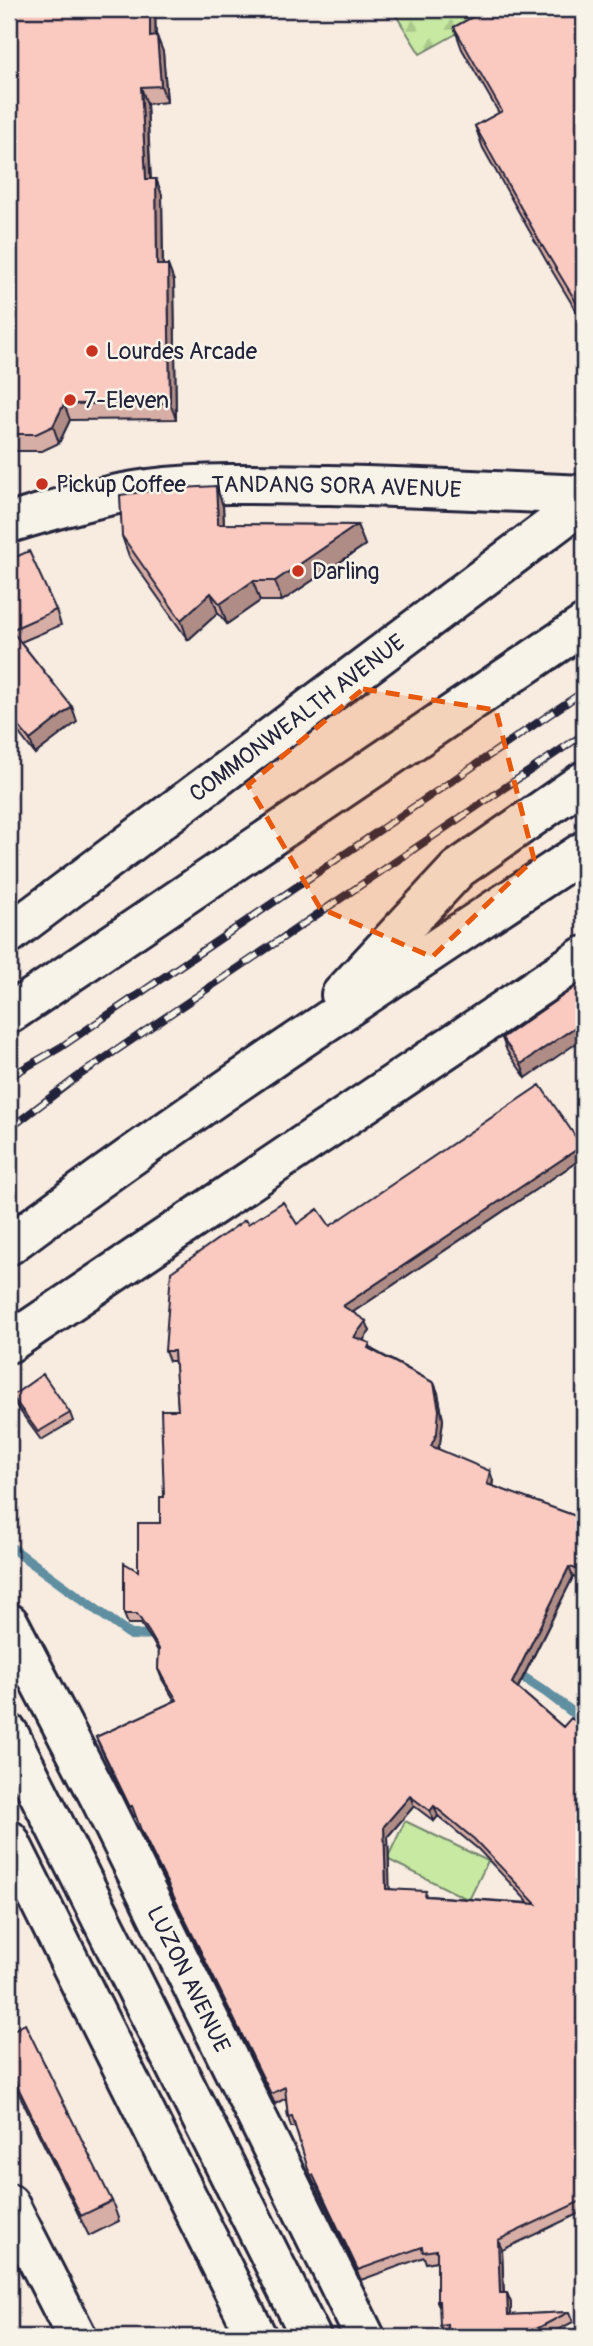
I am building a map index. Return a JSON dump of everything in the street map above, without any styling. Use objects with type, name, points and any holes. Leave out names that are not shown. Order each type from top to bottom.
[{"type":"main road","name":"TANDANG SORA AVENUE","points":[[9,523],[147,489],[210,485],[341,485],[584,495]]},
{"type":"main road","name":"COMMONWEALTH AVENUE","points":[[9,934],[584,502]]},
{"type":"main road","points":[[9,1014],[584,625]]},
{"type":"main road","points":[[299,1040],[458,869],[584,781]]},
{"type":"main road","points":[[9,1245],[69,1200],[299,1040],[584,851]]},
{"type":"main road","points":[[9,1343],[584,956]]},
{"type":"main road","name":"LUZON AVENUE","points":[[11,1629],[102,1802],[365,2337]]},
{"type":"main road","points":[[9,1734],[311,2337]]},
{"type":"main road","points":[[9,1840],[257,2337]]},
{"type":"main road","points":[[10,2207],[77,2337]]},
{"type":"highlighted area","points":[[363,689],[496,710],[534,859],[432,957],[320,908],[248,785]]},
{"type":"green space","points":[[392,9],[501,9],[420,54]]},
{"type":"green space","points":[[405,1821],[488,1861],[469,1900],[387,1859]]},
{"type":"building","points":[[9,9],[150,9],[150,37],[157,36],[161,86],[141,87],[146,179],[156,179],[157,265],[168,265],[170,403],[64,404],[53,426],[36,434],[9,434]]},
{"type":"building","points":[[487,9],[584,9],[584,315],[475,126],[502,111],[454,27]]},
{"type":"building","points":[[216,486],[218,524],[357,525],[275,581],[253,581],[220,604],[211,593],[181,620],[122,536],[120,495]]},
{"type":"building","points":[[29,551],[56,610],[11,630],[72,707],[30,740],[12,718],[9,721],[9,560]]},
{"type":"building","points":[[584,981],[584,1021],[521,1064],[502,1038]]},
{"type":"building","points":[[540,1085],[582,1146],[343,1306],[366,1321],[354,1337],[370,1343],[368,1348],[434,1383],[439,1410],[437,1433],[431,1446],[490,1471],[487,1484],[584,1519],[584,1571],[569,1567],[512,1683],[563,1727],[571,1718],[584,1728],[584,2202],[583,2200],[498,2240],[500,2293],[507,2293],[508,2315],[569,2312],[521,2337],[448,2337],[447,2324],[440,2325],[437,2250],[423,2252],[422,2247],[358,2270],[308,2169],[292,2116],[288,2117],[285,2087],[271,2094],[96,1737],[177,1700],[158,1669],[159,1649],[149,1632],[137,1614],[124,1614],[124,1563],[138,1571],[138,1523],[160,1523],[160,1497],[164,1497],[161,1410],[178,1410],[174,1351],[165,1351],[171,1272],[245,1220],[248,1224],[283,1202],[297,1224],[318,1209],[330,1226]],"holes":[[[410,1796],[430,1811],[434,1806],[474,1839],[536,1904],[425,1896],[426,1891],[386,1889],[384,1826]]]},
{"type":"building","points":[[43,1374],[70,1413],[38,1432],[12,1396]]},
{"type":"building","points":[[25,2024],[112,2201],[81,2216],[9,2069],[9,2032]]},
{"type":"waterway","points":[[9,1546],[131,1635],[162,1634]]},
{"type":"waterway","points":[[512,1670],[584,1721]]},
{"type":"railway","points":[[9,1077],[61,1047],[584,691]]},
{"type":"railway","points":[[9,1129],[80,1075],[584,734]]},
{"type":"place","name":"Lourdes Arcade","points":[[92,351]]},
{"type":"place","name":"7-Eleven","points":[[70,400]]},
{"type":"place","name":"Pickup Coffee","points":[[42,484]]},
{"type":"place","name":"Darling","points":[[298,571]]}]
